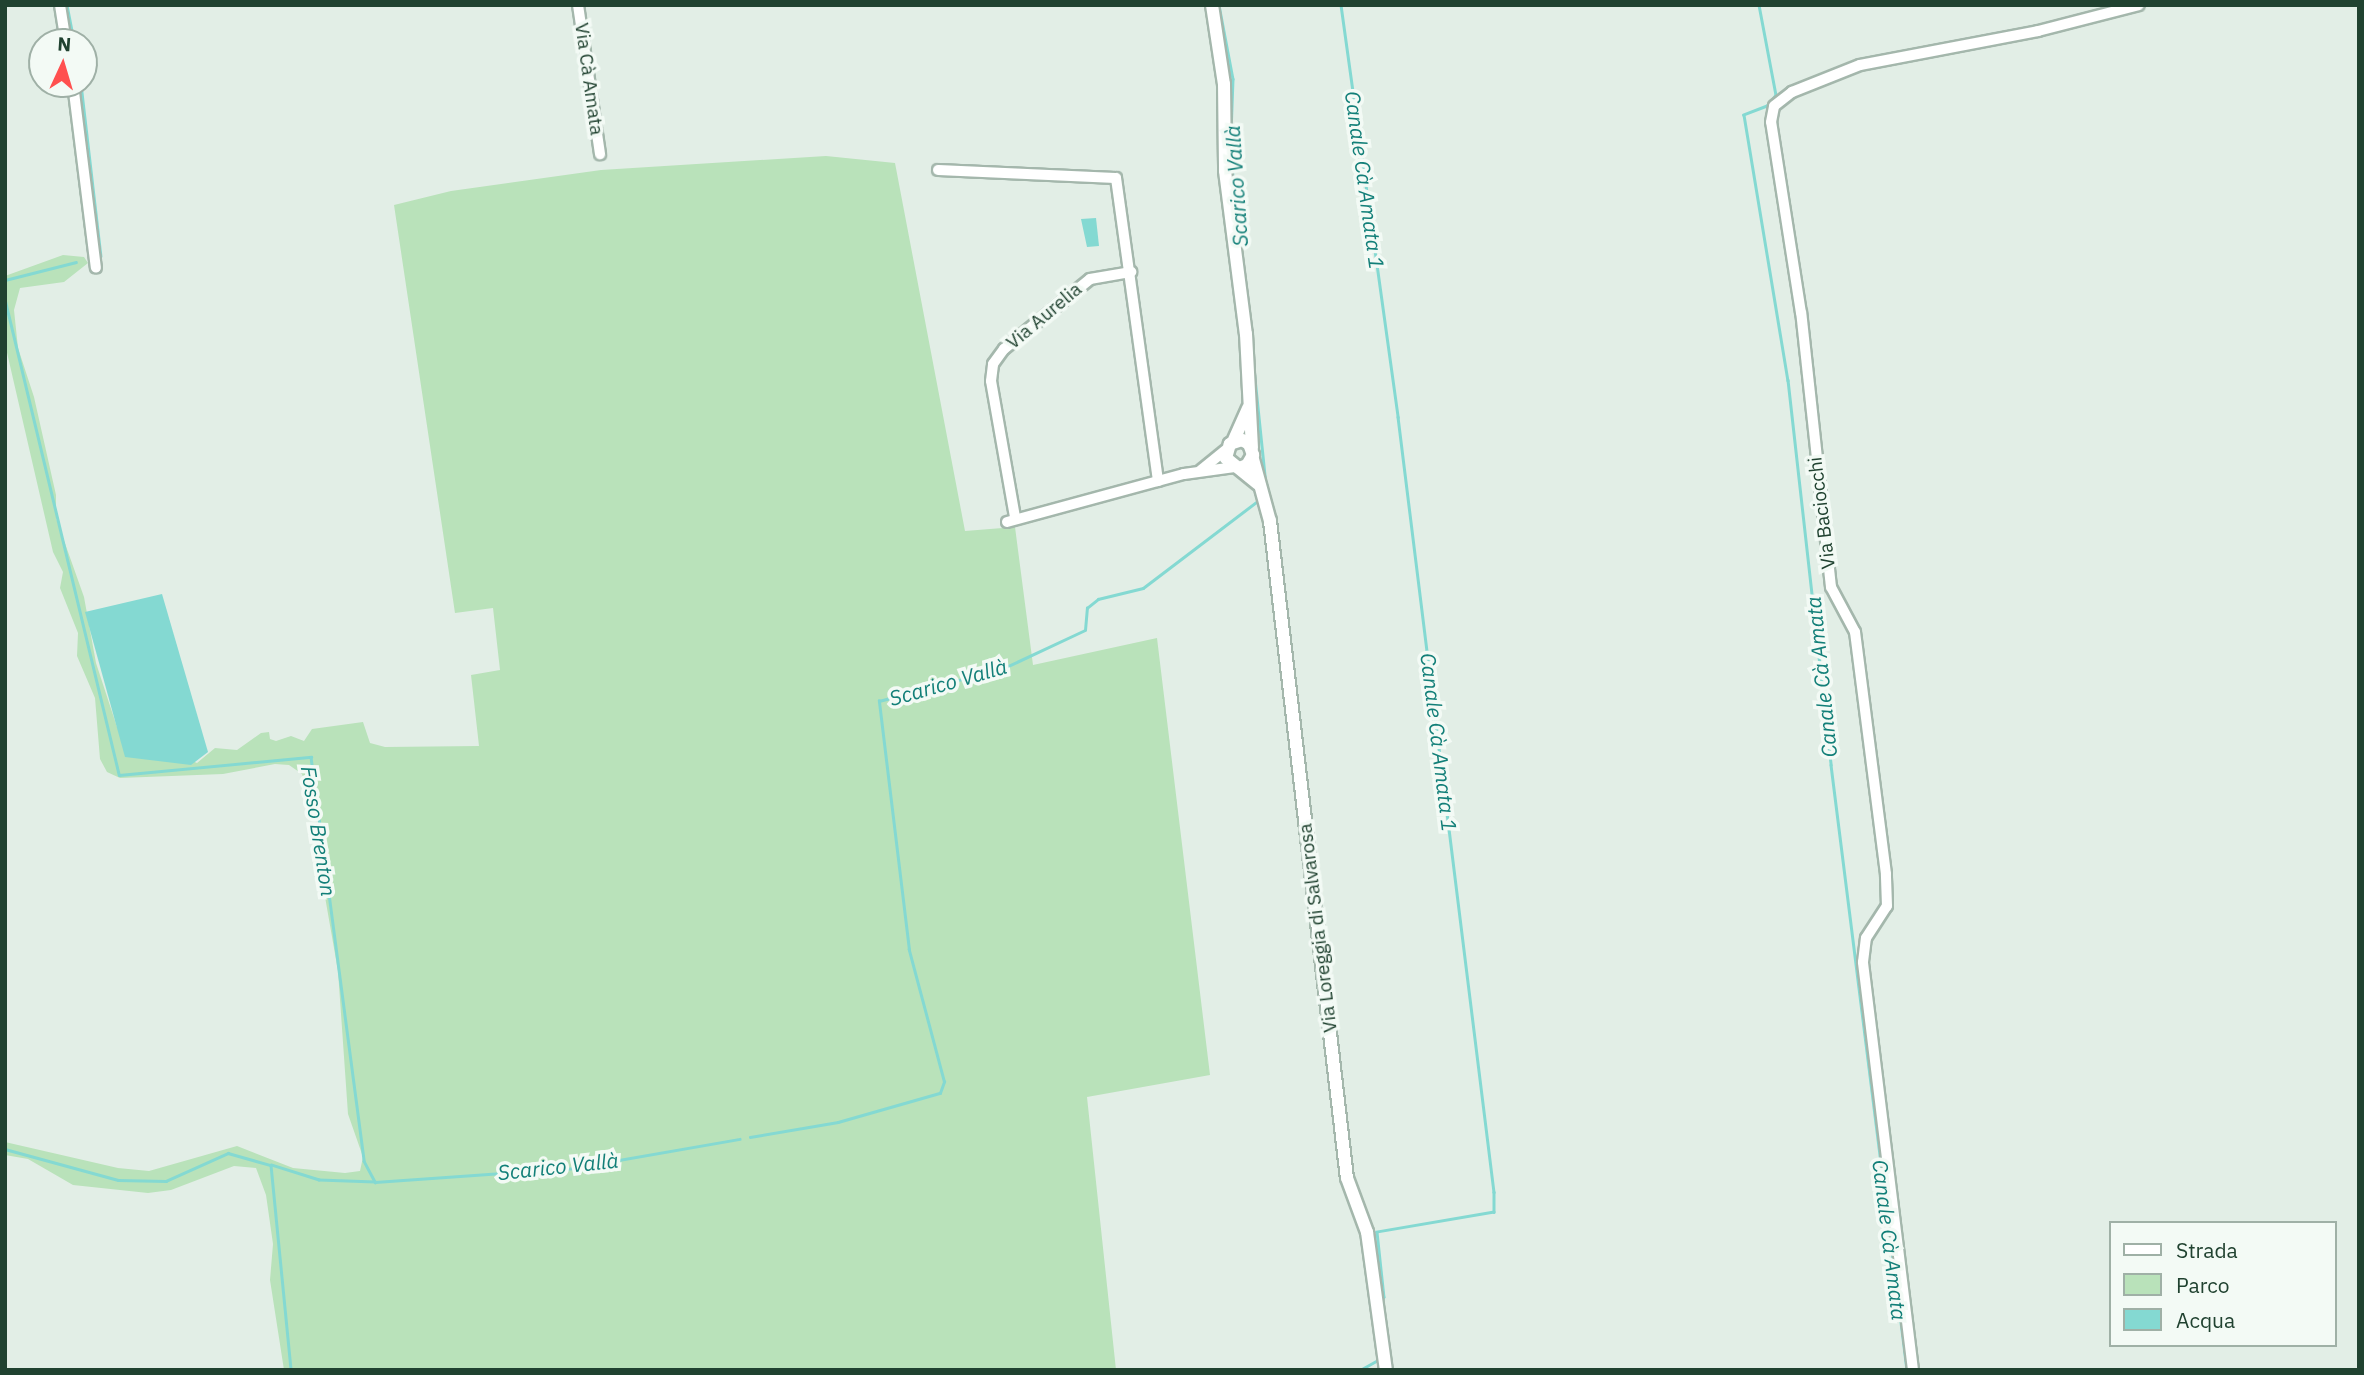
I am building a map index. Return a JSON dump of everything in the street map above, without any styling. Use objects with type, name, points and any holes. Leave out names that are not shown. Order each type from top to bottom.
[{"type":"street","points":[[60,5],[64,28]]},
{"type":"street","name":"Via Cà Amata","points":[[578,5],[600,154]]},
{"type":"street","name":"Via Loreggia di Salvarosa","points":[[1212,5],[1252,453],[1270,521],[1348,1178],[1367,1232],[1386,1370]]},
{"type":"street","name":"Via Baciocchi","points":[[1913,1370],[1863,962],[1866,938],[1887,906],[1886,874],[1855,632],[1831,587],[1801,313],[1771,121],[1774,106],[1792,92],[1860,65],[2038,31],[2139,5]]},
{"type":"street","points":[[75,98],[96,268]]},
{"type":"street","points":[[938,170],[1115,177],[1121,194],[1157,481],[1200,470],[1237,467],[1252,453],[1246,442],[1230,446],[1200,470]]},
{"type":"street","name":"Via Aurelia","points":[[1131,272],[1090,279],[993,364],[992,387],[1011,519],[1157,481]]},
{"type":"street","name":"Via Loreggia di Salvarosa","points":[[1230,446],[1248,407]]},
{"type":"street","points":[[1230,446],[1226,458],[1261,491]]},
{"type":"green space","points":[[826,156],[895,163],[965,531],[1015,527],[1033,665],[1157,638],[1210,1075],[1087,1097],[1116,1370],[284,1370],[270,1280],[273,1244],[266,1195],[256,1168],[234,1166],[171,1190],[148,1193],[73,1185],[28,1159],[5,1155],[5,1142],[118,1168],[149,1171],[237,1146],[293,1168],[345,1173],[360,1171],[363,1157],[348,1114],[338,971],[321,874],[319,823],[302,774],[289,765],[275,764],[223,774],[120,778],[107,772],[100,759],[95,698],[77,656],[78,633],[60,588],[63,572],[53,552],[5,344],[5,276],[63,255],[84,257],[88,263],[64,282],[20,288],[14,310],[18,348],[34,397],[56,495],[56,518],[84,597],[96,663],[117,727],[197,763],[215,748],[237,750],[261,733],[269,732],[270,739],[276,741],[291,736],[304,741],[312,729],[363,722],[370,743],[385,747],[479,746],[471,675],[500,670],[493,608],[455,613],[394,205],[451,191],[601,170]]},
{"type":"water","points":[[1096,218],[1099,246],[1087,247],[1081,219]]},
{"type":"water","points":[[162,594],[208,752],[191,765],[125,757],[85,612]]},
{"type":"waterway","name":"Fosso Brenton","points":[[67,5],[71,28]]},
{"type":"waterway","name":"Scarico Vallà","points":[[1219,5],[1233,79],[1231,134]]},
{"type":"waterway","name":"Canale Cà Amata 1","points":[[1341,5],[1398,417],[1494,1192],[1494,1212],[1377,1232],[1384,1297],[1381,1303]]},
{"type":"waterway","name":"Canale Cà Amata","points":[[1759,5],[1776,95],[1767,106],[1744,115],[1788,380],[1831,765],[1907,1370]]},
{"type":"waterway","name":"Fosso Brenton","points":[[83,98],[101,256]]},
{"type":"waterway","name":"Scarico Vallà","points":[[1231,158],[1240,238]]},
{"type":"waterway","name":"Fosso Brenton","points":[[5,280],[76,262]]},
{"type":"waterway","name":"Fosso Brenton","points":[[5,299],[119,775],[311,757],[364,1161],[375,1182],[319,1180],[271,1165],[291,1370]]},
{"type":"waterway","name":"Scarico Vallà","points":[[1253,359],[1266,485]]},
{"type":"waterway","name":"Scarico Vallà","points":[[750,1137],[838,1122],[940,1093],[944,1082],[909,950],[879,701],[1004,668],[1085,630],[1087,608],[1098,599],[1143,588],[1259,500]]},
{"type":"waterway","name":"Scarico Vallà","points":[[375,1182],[573,1168],[740,1139]]},
{"type":"waterway","points":[[5,1149],[118,1180],[166,1181],[228,1153],[270,1165]]},
{"type":"waterway","name":"Canale Cà Amata 1","points":[[1360,1370],[1378,1360],[1374,1315]]}]
